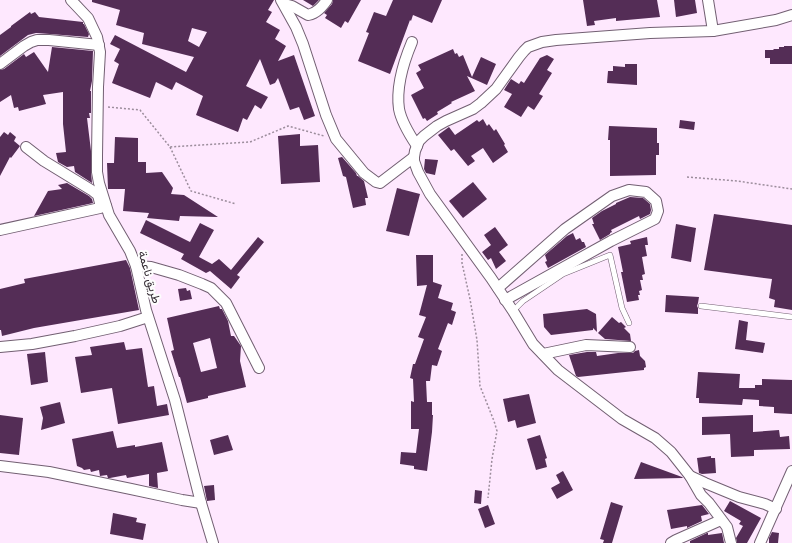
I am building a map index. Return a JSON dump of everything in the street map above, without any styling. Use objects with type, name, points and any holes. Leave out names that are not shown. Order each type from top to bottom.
[{"type":"street","name":"طريق ناعمة","points":[[71,0],[88,18],[97,37],[100,52],[97,172],[103,207],[110,215],[130,251],[136,266],[148,317],[173,394],[201,503],[213,543]]},
{"type":"street","points":[[282,2],[308,15],[319,9],[327,0]]},
{"type":"street","points":[[708,0],[713,31]]},
{"type":"street","points":[[282,2],[296,27],[303,44],[326,116],[336,139],[364,173],[378,183],[382,182],[414,157]]},
{"type":"street","points":[[731,543],[727,528],[709,503],[701,495],[690,476],[672,452],[655,438],[622,419],[558,370],[533,344],[498,288],[427,189],[418,172],[414,157],[419,141],[424,136],[437,126],[481,104],[496,89],[524,51],[534,45],[556,40],[650,33],[713,31],[776,20],[792,15]]},
{"type":"street","points":[[0,64],[24,46],[37,40],[98,45]]},
{"type":"street","points":[[412,42],[404,60],[399,108],[406,126],[417,146]]},
{"type":"street","points":[[0,230],[103,207],[98,195],[93,191],[44,161],[26,147]]},
{"type":"street","points":[[498,288],[565,229],[612,196],[629,190],[646,192],[656,201],[658,211],[655,219],[611,241],[505,300]]},
{"type":"street","points":[[136,266],[151,267],[179,275],[210,288],[226,303],[259,368]]},
{"type":"street","points":[[0,348],[75,336],[120,326],[148,317]]},
{"type":"street","points":[[543,354],[586,345],[630,347]]},
{"type":"street","points":[[0,466],[48,472],[201,503]]},
{"type":"street","points":[[760,543],[792,471]]},
{"type":"street","points":[[690,476],[739,497],[776,508]]},
{"type":"street","points":[[672,543],[721,520]]},
{"type":"lane","points":[[513,311],[523,301],[563,274],[610,255],[622,308],[629,323]]},
{"type":"lane","points":[[701,306],[792,317]]},
{"type":"path","points":[[98,106],[140,110],[170,147],[191,191],[236,204]]},
{"type":"path","points":[[170,147],[250,142],[288,126],[336,139]]},
{"type":"path","points":[[687,177],[737,181],[792,189]]},
{"type":"path","points":[[462,238],[462,263],[474,326],[480,386],[497,431],[492,459],[488,498]]},
{"type":"building","points":[[92,0],[274,0],[268,10],[272,12],[266,22],[280,30],[275,39],[286,46],[278,61],[294,55],[315,116],[304,120],[299,107],[290,110],[278,78],[275,83],[270,85],[260,59],[246,86],[268,97],[261,109],[255,105],[247,120],[243,118],[238,132],[196,115],[203,96],[176,82],[172,90],[156,82],[150,98],[112,83],[119,64],[114,61],[120,49],[110,44],[115,35],[186,72],[194,57],[142,44],[144,33],[116,25],[120,10],[92,2]],"holes":[[[192,28],[207,32],[199,47],[188,41]]]},
{"type":"building","points":[[303,0],[319,0],[313,6]]},
{"type":"building","points":[[333,0],[361,0],[348,23],[345,21],[341,28],[325,18],[327,15],[324,13],[332,4]]},
{"type":"building","points":[[393,0],[442,0],[432,23],[413,15],[390,74],[358,61],[369,33],[366,32],[374,12],[386,16]]},
{"type":"building","points":[[583,0],[657,0],[660,17],[616,21],[616,18],[594,21],[595,25],[587,26]]},
{"type":"building","points":[[674,0],[695,0],[697,13],[676,17]]},
{"type":"building","points":[[30,12],[31,14],[35,12],[39,17],[83,22],[89,34],[88,37],[36,33],[28,35],[0,56],[0,35]]},
{"type":"building","points":[[792,46],[792,64],[770,64],[770,58],[765,58],[765,50],[779,49],[779,47]]},
{"type":"building","points":[[52,47],[93,51],[92,81],[90,91],[91,113],[89,113],[90,118],[87,118],[91,151],[92,183],[75,172],[74,166],[67,167],[58,162],[56,153],[66,152],[63,124],[63,92],[43,95],[46,104],[19,111],[18,107],[14,108],[11,95],[0,102],[0,70],[4,69],[24,54],[26,57],[34,52],[48,72]]},
{"type":"building","points":[[453,49],[455,54],[457,53],[459,57],[463,55],[472,77],[481,57],[496,64],[487,85],[467,76],[475,91],[451,102],[452,103],[437,112],[438,114],[427,121],[425,118],[423,119],[411,95],[424,88],[416,73],[421,70],[418,65]]},
{"type":"building","points":[[547,55],[554,59],[547,70],[552,73],[539,94],[543,96],[534,110],[528,106],[521,117],[504,107],[512,94],[504,90],[511,79],[519,84],[521,81],[524,83],[540,58]]},
{"type":"building","points":[[625,64],[637,64],[637,85],[607,83],[608,71],[613,71],[613,66],[625,67]]},
{"type":"building","points":[[483,119],[487,126],[489,124],[494,131],[496,129],[508,152],[493,163],[483,148],[471,156],[475,161],[468,166],[454,149],[451,151],[438,135],[449,127],[455,135],[477,120],[479,122]]},
{"type":"building","points":[[680,120],[695,122],[694,130],[679,128]]},
{"type":"building","points":[[609,126],[657,128],[659,155],[656,155],[656,175],[610,176],[610,140],[608,140]]},
{"type":"building","points":[[4,132],[8,135],[10,132],[16,137],[14,141],[20,146],[11,158],[10,157],[0,176],[0,137]]},
{"type":"building","points":[[300,134],[300,146],[318,145],[320,182],[281,184],[278,136]]},
{"type":"building","points":[[115,137],[138,138],[138,162],[146,162],[146,173],[162,172],[173,188],[171,194],[184,195],[218,217],[180,216],[179,221],[147,218],[149,213],[123,211],[125,189],[108,189],[107,163],[114,163]]},
{"type":"building","points":[[342,157],[357,176],[364,181],[368,198],[365,198],[366,205],[353,208],[346,177],[343,176],[338,158]]},
{"type":"building","points":[[425,159],[438,160],[435,175],[426,173],[424,169]]},
{"type":"building","points":[[473,182],[487,199],[463,218],[449,201]]},
{"type":"building","points":[[67,183],[89,196],[93,203],[34,216],[48,191],[62,189],[58,185]]},
{"type":"building","points":[[397,188],[420,194],[409,236],[386,231]]},
{"type":"building","points":[[630,197],[643,198],[650,204],[650,214],[640,219],[639,216],[611,230],[612,232],[610,234],[600,240],[592,224],[594,224],[592,218],[616,203]]},
{"type":"building","points":[[714,214],[792,225],[792,310],[774,307],[775,300],[769,298],[772,279],[704,270]]},
{"type":"building","points":[[146,220],[190,242],[200,223],[214,230],[199,257],[212,264],[219,259],[231,270],[258,237],[264,242],[237,275],[240,277],[231,289],[210,271],[206,273],[181,259],[184,254],[140,233]]},
{"type":"building","points":[[676,224],[696,228],[691,262],[671,258]]},
{"type":"building","points":[[495,227],[508,245],[499,252],[506,261],[496,269],[491,258],[488,260],[482,252],[491,245],[484,235]]},
{"type":"building","points":[[573,233],[576,240],[580,238],[586,247],[548,268],[545,262],[547,261],[545,255],[567,236]]},
{"type":"building","points":[[647,237],[648,245],[645,245],[647,256],[642,257],[645,274],[642,275],[643,280],[640,280],[642,290],[639,291],[639,300],[627,302],[618,247],[631,244],[630,241]]},
{"type":"building","points":[[416,255],[433,255],[433,282],[442,285],[438,298],[453,303],[451,310],[456,312],[452,325],[448,323],[438,349],[442,351],[437,366],[432,365],[430,381],[426,381],[427,402],[432,402],[433,415],[427,471],[414,469],[414,466],[400,464],[401,452],[416,453],[419,429],[411,429],[411,401],[414,402],[413,379],[410,378],[413,364],[415,364],[424,339],[418,337],[426,317],[419,315],[427,285],[417,286]]},
{"type":"building","points":[[126,260],[130,268],[139,310],[34,328],[2,336],[0,330],[0,289],[25,283],[24,279]]},
{"type":"building","points":[[186,288],[187,291],[190,290],[192,299],[180,301],[178,289]]},
{"type":"building","points":[[666,295],[699,297],[697,306],[698,314],[665,312]]},
{"type":"building","points":[[219,306],[228,321],[231,336],[234,336],[241,346],[240,361],[246,387],[208,396],[208,398],[187,403],[171,351],[174,350],[167,318]],"holes":[[[210,338],[217,368],[201,372],[193,343]]]},
{"type":"building","points":[[587,309],[596,314],[597,332],[593,328],[593,330],[551,335],[544,327],[543,314]]},
{"type":"building","points":[[612,317],[626,327],[624,328],[630,334],[631,341],[605,339],[598,333]]},
{"type":"building","points":[[739,320],[748,322],[746,340],[765,343],[763,353],[735,349]]},
{"type":"building","points":[[124,342],[126,350],[142,348],[148,387],[154,386],[157,406],[167,404],[169,415],[118,424],[112,388],[81,393],[75,357],[92,355],[90,347]]},
{"type":"building","points":[[639,350],[640,356],[645,361],[646,367],[644,370],[578,377],[576,376],[569,355],[596,352],[597,356],[618,353],[633,353]]},
{"type":"building","points":[[45,352],[48,382],[31,385],[27,354]]},
{"type":"building","points":[[698,372],[740,374],[739,388],[755,388],[755,385],[762,385],[762,379],[792,380],[792,414],[774,413],[774,407],[759,406],[759,400],[743,399],[742,405],[699,403],[699,398],[696,398]]},
{"type":"building","points":[[529,394],[536,423],[517,428],[515,420],[508,422],[503,399]]},
{"type":"building","points":[[60,402],[65,423],[41,430],[43,418],[40,407]]},
{"type":"building","points":[[0,415],[23,418],[19,455],[0,453]]},
{"type":"building","points":[[753,415],[753,432],[779,430],[780,437],[789,436],[790,449],[754,450],[754,456],[731,457],[730,434],[702,435],[702,417]]},
{"type":"building","points":[[113,431],[117,448],[135,445],[135,447],[162,442],[168,471],[157,473],[158,488],[149,486],[149,474],[127,478],[126,475],[108,478],[107,475],[100,476],[99,470],[91,472],[90,469],[84,470],[77,466],[72,439]]},
{"type":"building","points":[[228,435],[233,450],[214,455],[210,440]]},
{"type":"building","points":[[540,435],[547,458],[545,459],[547,467],[536,470],[527,439]]},
{"type":"building","points":[[711,456],[711,458],[715,458],[716,473],[699,473],[697,458]]},
{"type":"building","points":[[641,462],[682,477],[683,478],[634,479]]},
{"type":"building","points":[[563,471],[573,490],[557,499],[551,488],[560,483],[556,475]]},
{"type":"building","points":[[214,485],[215,500],[207,501],[204,486]]},
{"type":"building","points":[[475,490],[482,491],[481,504],[474,503]]},
{"type":"building","points":[[730,501],[761,518],[747,543],[737,543],[736,538],[743,526],[739,524],[741,521],[724,511]]},
{"type":"building","points":[[611,502],[623,506],[612,543],[603,543],[604,540],[600,539]]},
{"type":"building","points":[[488,505],[495,524],[485,528],[478,509]]},
{"type":"building","points":[[702,505],[709,514],[701,516],[702,521],[687,528],[687,526],[671,529],[667,510]]},
{"type":"building","points":[[113,513],[137,518],[136,522],[146,524],[143,540],[110,534]]},
{"type":"building","points":[[772,532],[779,533],[778,543],[769,543],[769,538]]},
{"type":"building","points":[[707,533],[708,535],[722,533],[724,543],[690,543],[690,541]]}]
